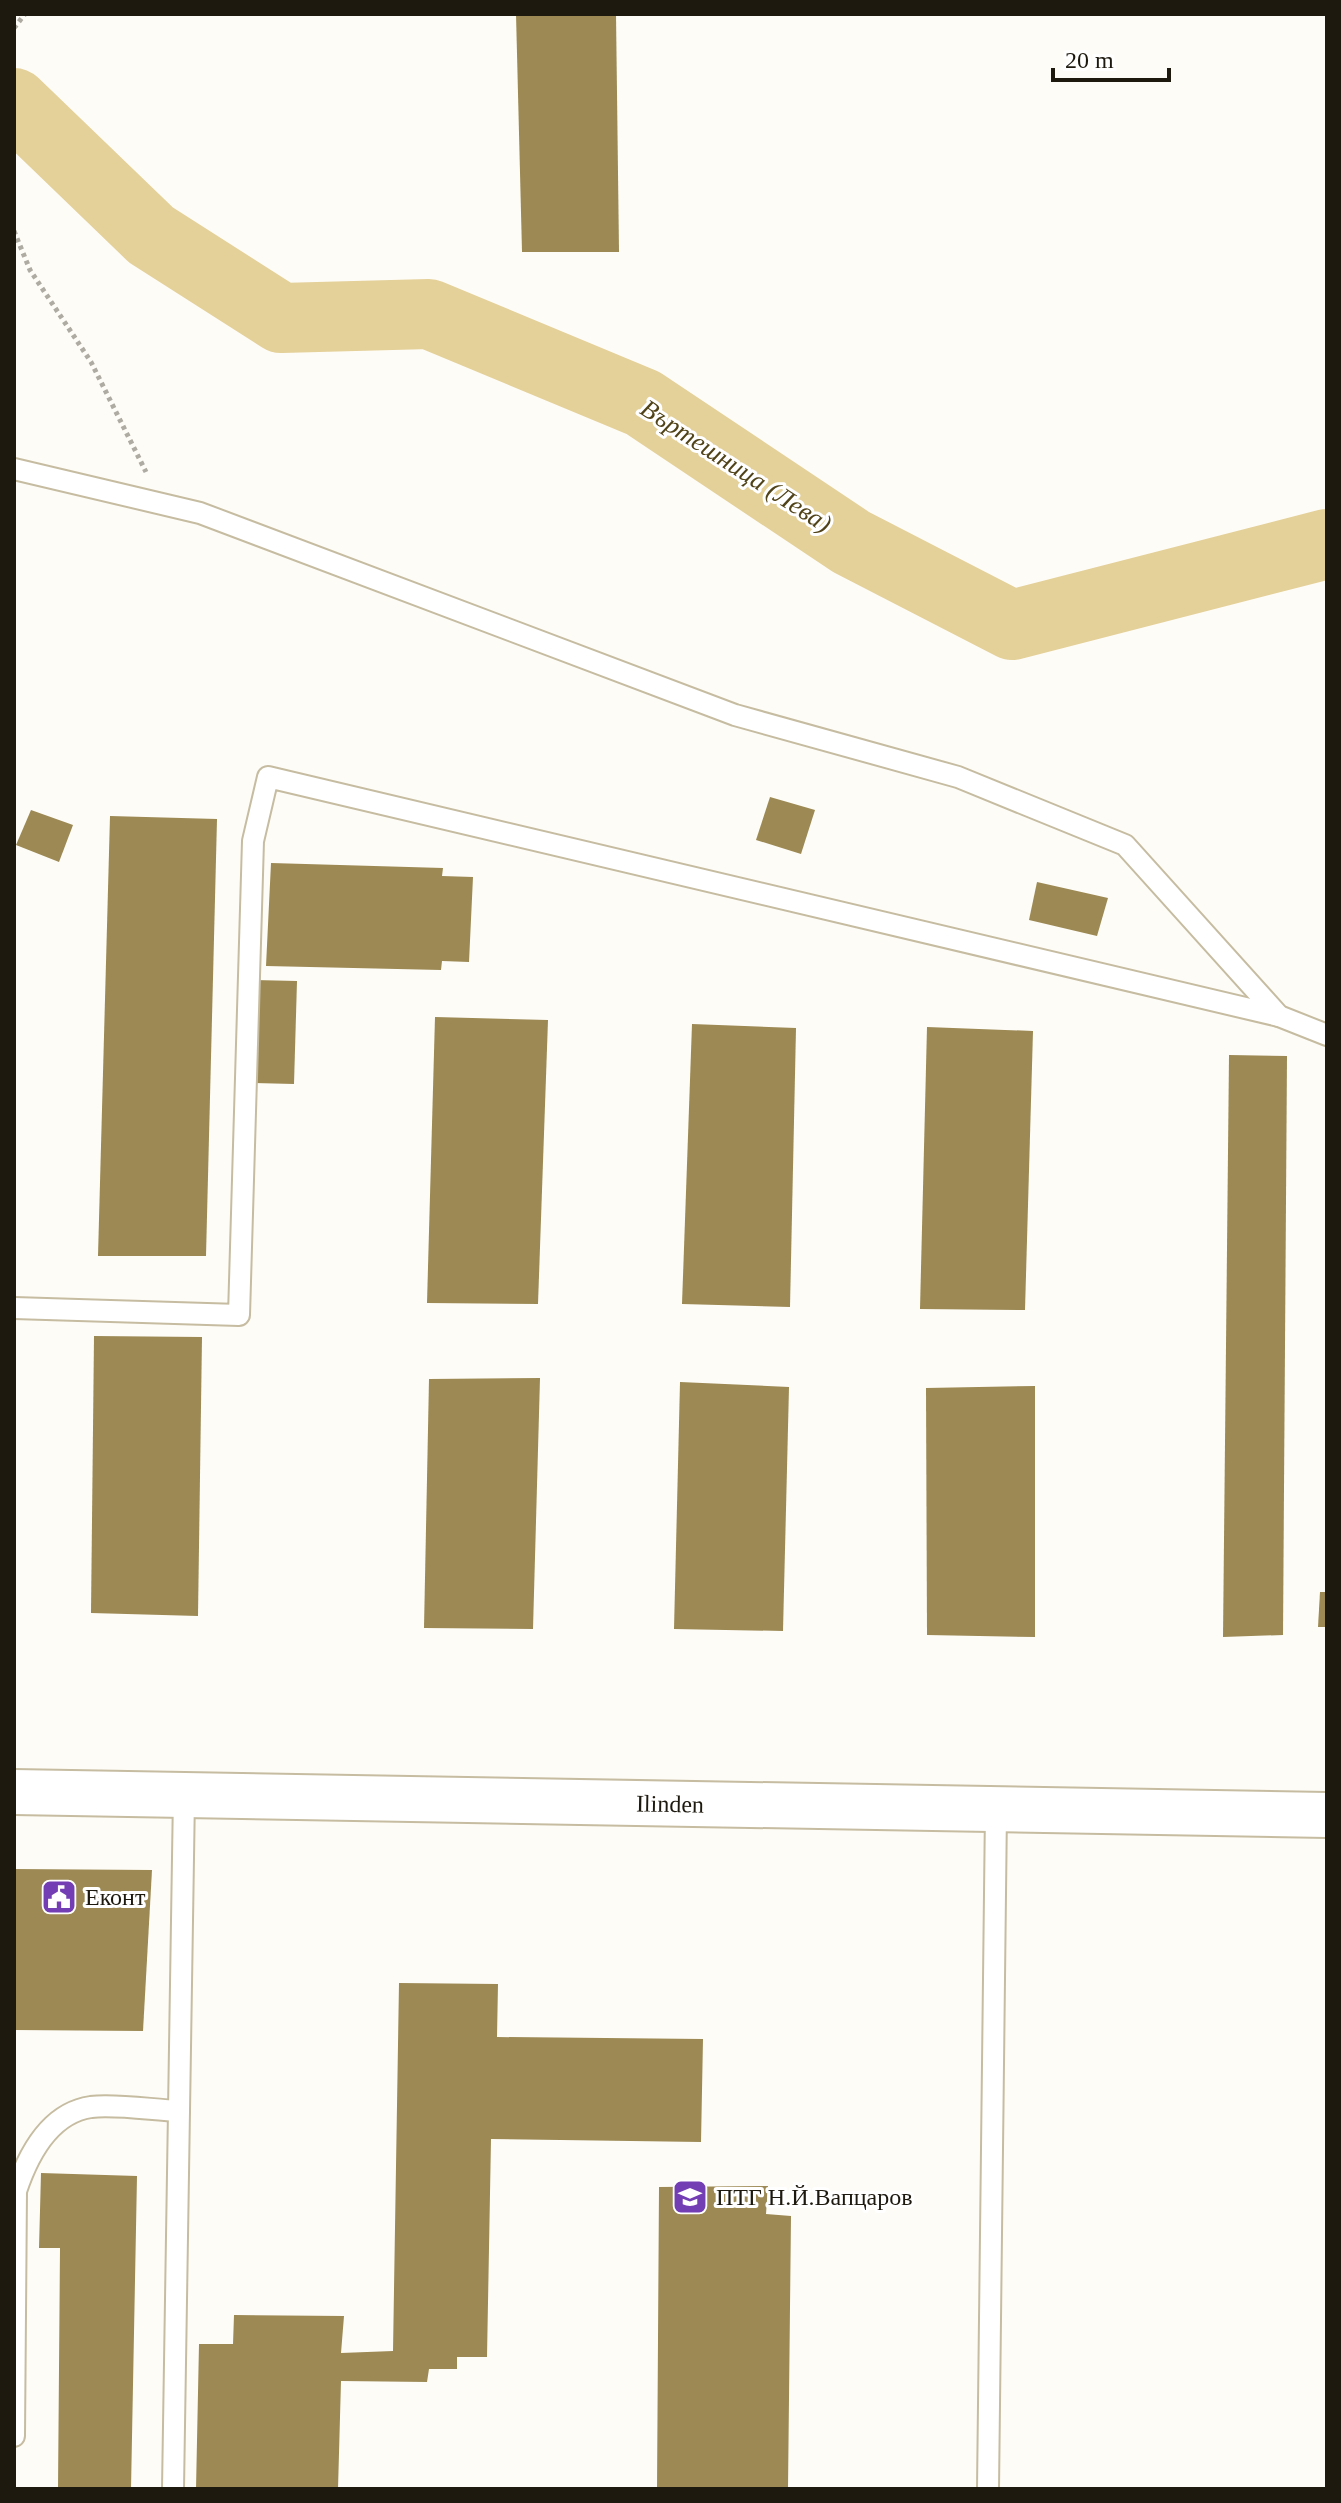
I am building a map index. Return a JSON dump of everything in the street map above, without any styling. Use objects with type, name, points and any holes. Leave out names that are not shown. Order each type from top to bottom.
[{"type":"street","name":"Ilinden","points":[[14,1792],[1327,1815]]},
{"type":"lane","points":[[14,469],[200,513],[735,715],[958,777],[1125,845],[1279,1016]]},
{"type":"lane","points":[[14,1308],[239,1315],[253,841],[268,777],[1279,1016],[1327,1035]]},
{"type":"lane","points":[[173,2489],[184,1795]]},
{"type":"lane","points":[[988,2489],[996,1809]]},
{"type":"lane","points":[[14,2436],[16,2191],[25,2162],[43,2137],[65,2117],[91,2107],[179,2111]]},
{"type":"path","points":[[14,28],[25,14]]},
{"type":"path","points":[[14,231],[30,270],[91,362],[162,504]]},
{"type":"building","points":[[516,14],[616,14],[619,252],[522,252]]},
{"type":"building","points":[[770,797],[815,810],[801,854],[756,840]]},
{"type":"building","points":[[31,810],[73,825],[59,862],[16,845]]},
{"type":"building","points":[[110,816],[217,819],[206,1256],[98,1256]]},
{"type":"building","points":[[271,863],[443,868],[442,876],[473,877],[469,962],[442,961],[441,970],[266,966]]},
{"type":"building","points":[[1037,882],[1108,898],[1097,936],[1029,920]]},
{"type":"building","points":[[251,980],[297,981],[294,1084],[252,1083]]},
{"type":"building","points":[[435,1017],[548,1020],[538,1304],[427,1303]]},
{"type":"building","points":[[692,1024],[796,1028],[790,1307],[682,1304]]},
{"type":"building","points":[[927,1027],[1033,1031],[1025,1310],[920,1309]]},
{"type":"building","points":[[1229,1055],[1287,1056],[1283,1635],[1223,1637]]},
{"type":"building","points":[[94,1336],[202,1337],[198,1616],[91,1613]]},
{"type":"building","points":[[540,1378],[533,1629],[424,1628],[429,1379]]},
{"type":"building","points":[[680,1382],[789,1387],[783,1631],[674,1629]]},
{"type":"building","points":[[1035,1386],[1035,1637],[927,1635],[926,1388]]},
{"type":"building","points":[[1320,1592],[1327,1592],[1327,1627],[1318,1627]]},
{"type":"building","points":[[14,1869],[152,1870],[143,2031],[14,2030]]},
{"type":"building","points":[[399,1983],[498,1984],[497,2037],[703,2039],[701,2142],[491,2139],[487,2357],[457,2357],[457,2369],[429,2369],[427,2382],[341,2381],[338,2489],[196,2489],[199,2344],[233,2344],[234,2315],[344,2316],[341,2353],[393,2351]]},
{"type":"building","points":[[41,2173],[137,2176],[131,2489],[58,2489],[60,2248],[39,2248]]},
{"type":"building","points":[[768,2186],[766,2214],[791,2216],[788,2489],[657,2489],[659,2187]]},
{"type":"waterway","name":"Въртешница (Лева)","points":[[14,103],[151,235],[281,318],[429,314],[643,403],[851,542],[1012,625],[1327,544]]},
{"type":"place","name":"Еконт","points":[[59,1897]]},
{"type":"place","name":"ПТГ Н.Й.Вапцаров","points":[[690,2197]]}]
